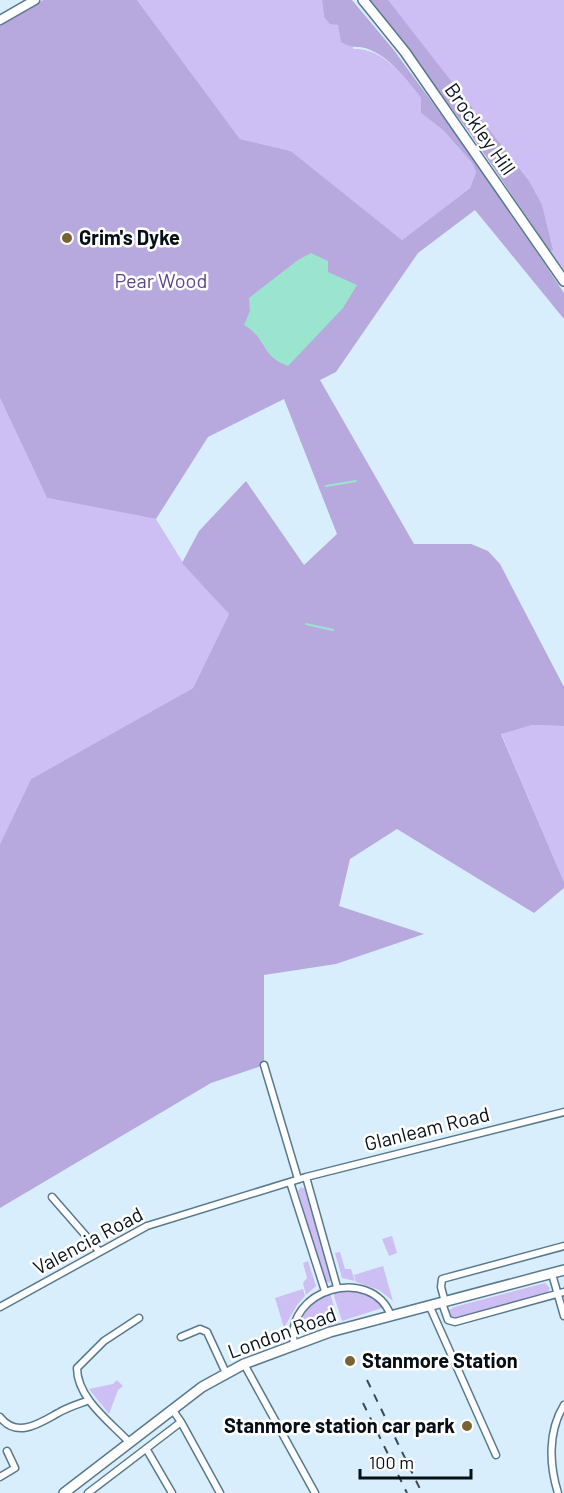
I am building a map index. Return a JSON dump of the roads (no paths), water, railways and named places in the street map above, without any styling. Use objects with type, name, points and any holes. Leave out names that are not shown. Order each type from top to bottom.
[{"type":"main road","name":"Brockley Hill","points":[[363,0],[405,52],[564,281]]},
{"type":"main road","name":"London Road","points":[[69,1491],[172,1408],[202,1387],[244,1364],[294,1344],[564,1270]]},
{"type":"street","points":[[0,20],[35,0]]},
{"type":"street","points":[[264,1065],[337,1287]]},
{"type":"street","name":"Glanleam Road","points":[[302,1178],[564,1112]]},
{"type":"street","name":"Valencia Road","points":[[0,1307],[147,1226],[302,1178]]},
{"type":"street","points":[[290,1182],[325,1291]]},
{"type":"street","points":[[52,1197],[100,1252]]},
{"type":"street","points":[[561,1293],[455,1322],[448,1320],[441,1287],[442,1279],[564,1246]]},
{"type":"street","points":[[552,1274],[561,1293],[564,1316]]},
{"type":"street","points":[[294,1344],[292,1332],[298,1315],[309,1302],[325,1291],[337,1287],[371,1293],[386,1304],[392,1316]]},
{"type":"street","points":[[430,1307],[496,1455]]},
{"type":"street","points":[[129,1442],[89,1400],[77,1376],[77,1368],[104,1341],[139,1318]]},
{"type":"street","points":[[181,1337],[200,1329],[207,1332],[226,1374]]},
{"type":"street","points":[[244,1364],[315,1493]]},
{"type":"street","points":[[0,1417],[6,1425],[23,1429],[35,1426],[89,1400]]},
{"type":"street","points":[[558,1493],[552,1461],[552,1444],[555,1426],[564,1405]]},
{"type":"street","points":[[172,1408],[220,1493]]},
{"type":"street","points":[[88,1493],[181,1422]]},
{"type":"street","points":[[147,1450],[172,1493]]},
{"type":"street","points":[[0,1477],[15,1468],[7,1451]]},
{"type":"waterway","points":[[326,486],[356,481]]},
{"type":"waterway","points":[[306,624],[333,630]]},
{"type":"railway","points":[[367,1380],[422,1493]]},
{"type":"railway","points":[[363,1403],[407,1493]]},
{"type":"place","name":"Grim's Dyke","points":[[67,238]]},
{"type":"place","name":"Stanmore Station","points":[[350,1361]]},
{"type":"place","name":"Stanmore station car park","points":[[467,1426]]},
{"type":"park label","name":"Pear Wood","points":[[161,281]]}]
